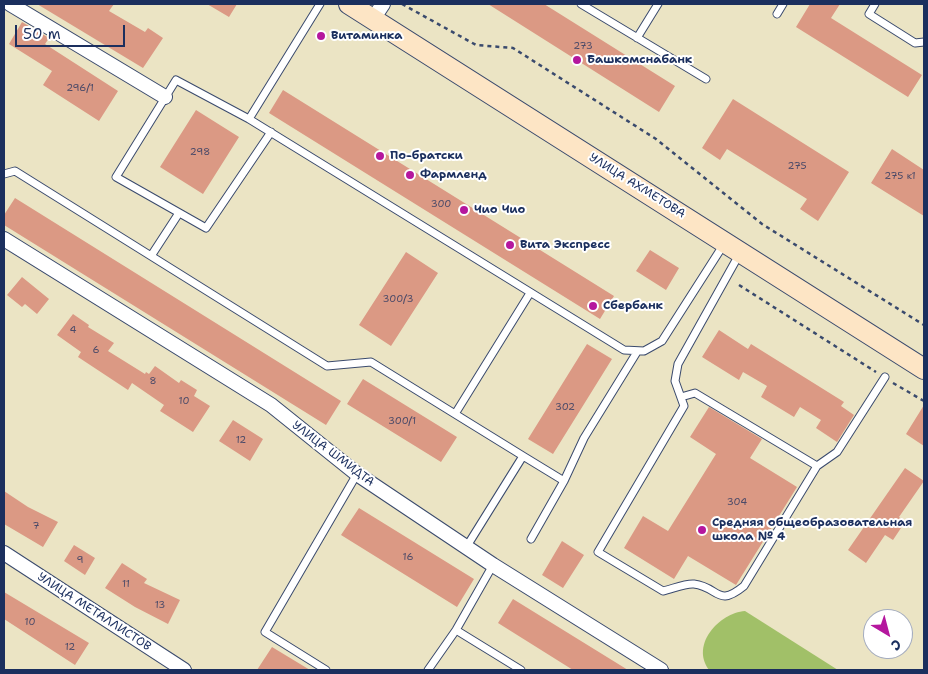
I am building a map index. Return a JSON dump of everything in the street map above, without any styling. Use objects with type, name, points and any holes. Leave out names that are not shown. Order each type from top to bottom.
[{"type":"main road","name":"УЛИЦА АХМЕТОВА","points":[[349,4],[378,12],[733,247],[924,369]]},
{"type":"street","points":[[10,4],[165,97]]},
{"type":"street","name":"УЛИЦА ШМИДТА","points":[[4,239],[271,405],[357,474],[493,565],[661,670]]},
{"type":"street","name":"УЛИЦА МЕТАЛЛИСТОВ","points":[[4,554],[184,670]]},
{"type":"lane","points":[[249,119],[320,4]]},
{"type":"lane","points":[[582,4],[706,79]]},
{"type":"lane","points":[[637,38],[658,4]]},
{"type":"lane","points":[[777,14],[784,4]]},
{"type":"lane","points":[[876,4],[869,14],[915,44],[924,42]]},
{"type":"lane","points":[[271,132],[206,228],[116,177],[176,80],[271,132],[624,350],[637,352],[662,341],[733,247]]},
{"type":"lane","points":[[4,174],[15,171],[327,366],[371,362],[564,481]]},
{"type":"lane","points":[[151,256],[179,213]]},
{"type":"lane","points":[[733,247],[678,364],[675,381],[684,406],[598,552],[663,591],[694,584],[722,596],[733,595],[744,586],[817,466],[837,452],[885,378]]},
{"type":"lane","points":[[455,414],[530,293]]},
{"type":"lane","points":[[531,539],[564,481],[584,438],[637,352]]},
{"type":"lane","points":[[681,397],[695,394],[817,466]]},
{"type":"lane","points":[[467,546],[523,456]]},
{"type":"lane","points":[[326,670],[265,632],[357,474]]},
{"type":"lane","points":[[428,670],[456,630],[493,565]]},
{"type":"lane","points":[[456,630],[521,670]]},
{"type":"path","points":[[402,4],[476,45],[513,48],[656,139],[762,224],[924,325]]},
{"type":"path","points":[[739,285],[924,401]]},
{"type":"green space","points":[[745,611],[838,670],[709,670],[704,660],[703,651],[705,641],[710,632],[726,618],[735,613]]},
{"type":"building","points":[[37,4],[114,4],[109,11],[145,32],[148,28],[163,38],[143,68]]},
{"type":"building","points":[[207,4],[237,4],[229,17]]},
{"type":"building","points":[[488,4],[544,4],[675,86],[659,112]]},
{"type":"building","points":[[810,4],[840,4],[831,18],[922,75],[908,97],[796,27]]},
{"type":"building","points":[[22,22],[49,38],[45,44],[118,91],[99,121],[43,85],[52,71],[9,44]]},
{"type":"building","points":[[283,90],[614,296],[600,319],[269,113]]},
{"type":"building","points":[[733,99],[849,172],[818,221],[800,209],[807,199],[727,149],[720,160],[702,148]]},
{"type":"building","points":[[196,110],[239,137],[203,194],[160,167]]},
{"type":"building","points":[[892,149],[924,170],[924,216],[871,183]]},
{"type":"building","points":[[15,198],[341,401],[326,425],[4,225],[4,215]]},
{"type":"building","points":[[650,250],[679,268],[666,290],[636,271]]},
{"type":"building","points":[[406,252],[438,273],[391,346],[359,325]]},
{"type":"building","points":[[22,277],[49,299],[37,314],[25,304],[22,307],[7,295]]},
{"type":"building","points":[[73,314],[89,325],[88,327],[114,343],[108,351],[145,374],[146,372],[149,374],[155,366],[179,383],[181,380],[197,390],[194,396],[210,406],[193,432],[160,411],[164,405],[132,383],[128,390],[78,357],[81,352],[57,335]]},
{"type":"building","points":[[719,330],[748,349],[751,344],[844,402],[841,406],[854,415],[837,442],[816,428],[821,420],[800,407],[794,417],[761,397],[767,386],[743,372],[739,380],[702,357]]},
{"type":"building","points":[[587,344],[612,359],[553,454],[528,439]]},
{"type":"building","points":[[363,379],[457,437],[441,462],[347,404]]},
{"type":"building","points":[[924,405],[924,446],[906,434]]},
{"type":"building","points":[[709,407],[762,439],[750,458],[797,487],[736,585],[688,556],[674,579],[624,548],[643,516],[668,531],[716,454],[690,437]]},
{"type":"building","points":[[233,420],[263,439],[250,461],[219,441]]},
{"type":"building","points":[[905,468],[924,481],[899,517],[905,522],[893,540],[885,535],[866,563],[848,550]]},
{"type":"building","points":[[4,491],[28,507],[58,522],[43,547],[4,524]]},
{"type":"building","points":[[359,508],[474,579],[457,607],[341,535]]},
{"type":"building","points":[[562,541],[584,555],[563,588],[542,575]]},
{"type":"building","points":[[74,545],[95,558],[85,575],[64,561]]},
{"type":"building","points":[[122,563],[147,579],[144,583],[180,600],[168,624],[135,607],[105,588]]},
{"type":"building","points":[[4,592],[89,643],[75,665],[4,619]]},
{"type":"building","points":[[513,599],[628,670],[573,670],[498,623]]},
{"type":"building","points":[[272,647],[310,670],[257,670]]},
{"type":"place","name":"Витаминка","points":[[321,36]]},
{"type":"place","name":"Башкомснабанк","points":[[577,60]]},
{"type":"place","name":"По-братски","points":[[380,156]]},
{"type":"place","name":"Фармленд","points":[[410,175]]},
{"type":"place","name":"Чио Чио","points":[[464,210]]},
{"type":"place","name":"Вита Экспресс","points":[[510,245]]},
{"type":"place","name":"Сбербанк","points":[[593,306]]},
{"type":"place","name":"Средняя общеобразовательная школа № 4","points":[[702,530]]}]
